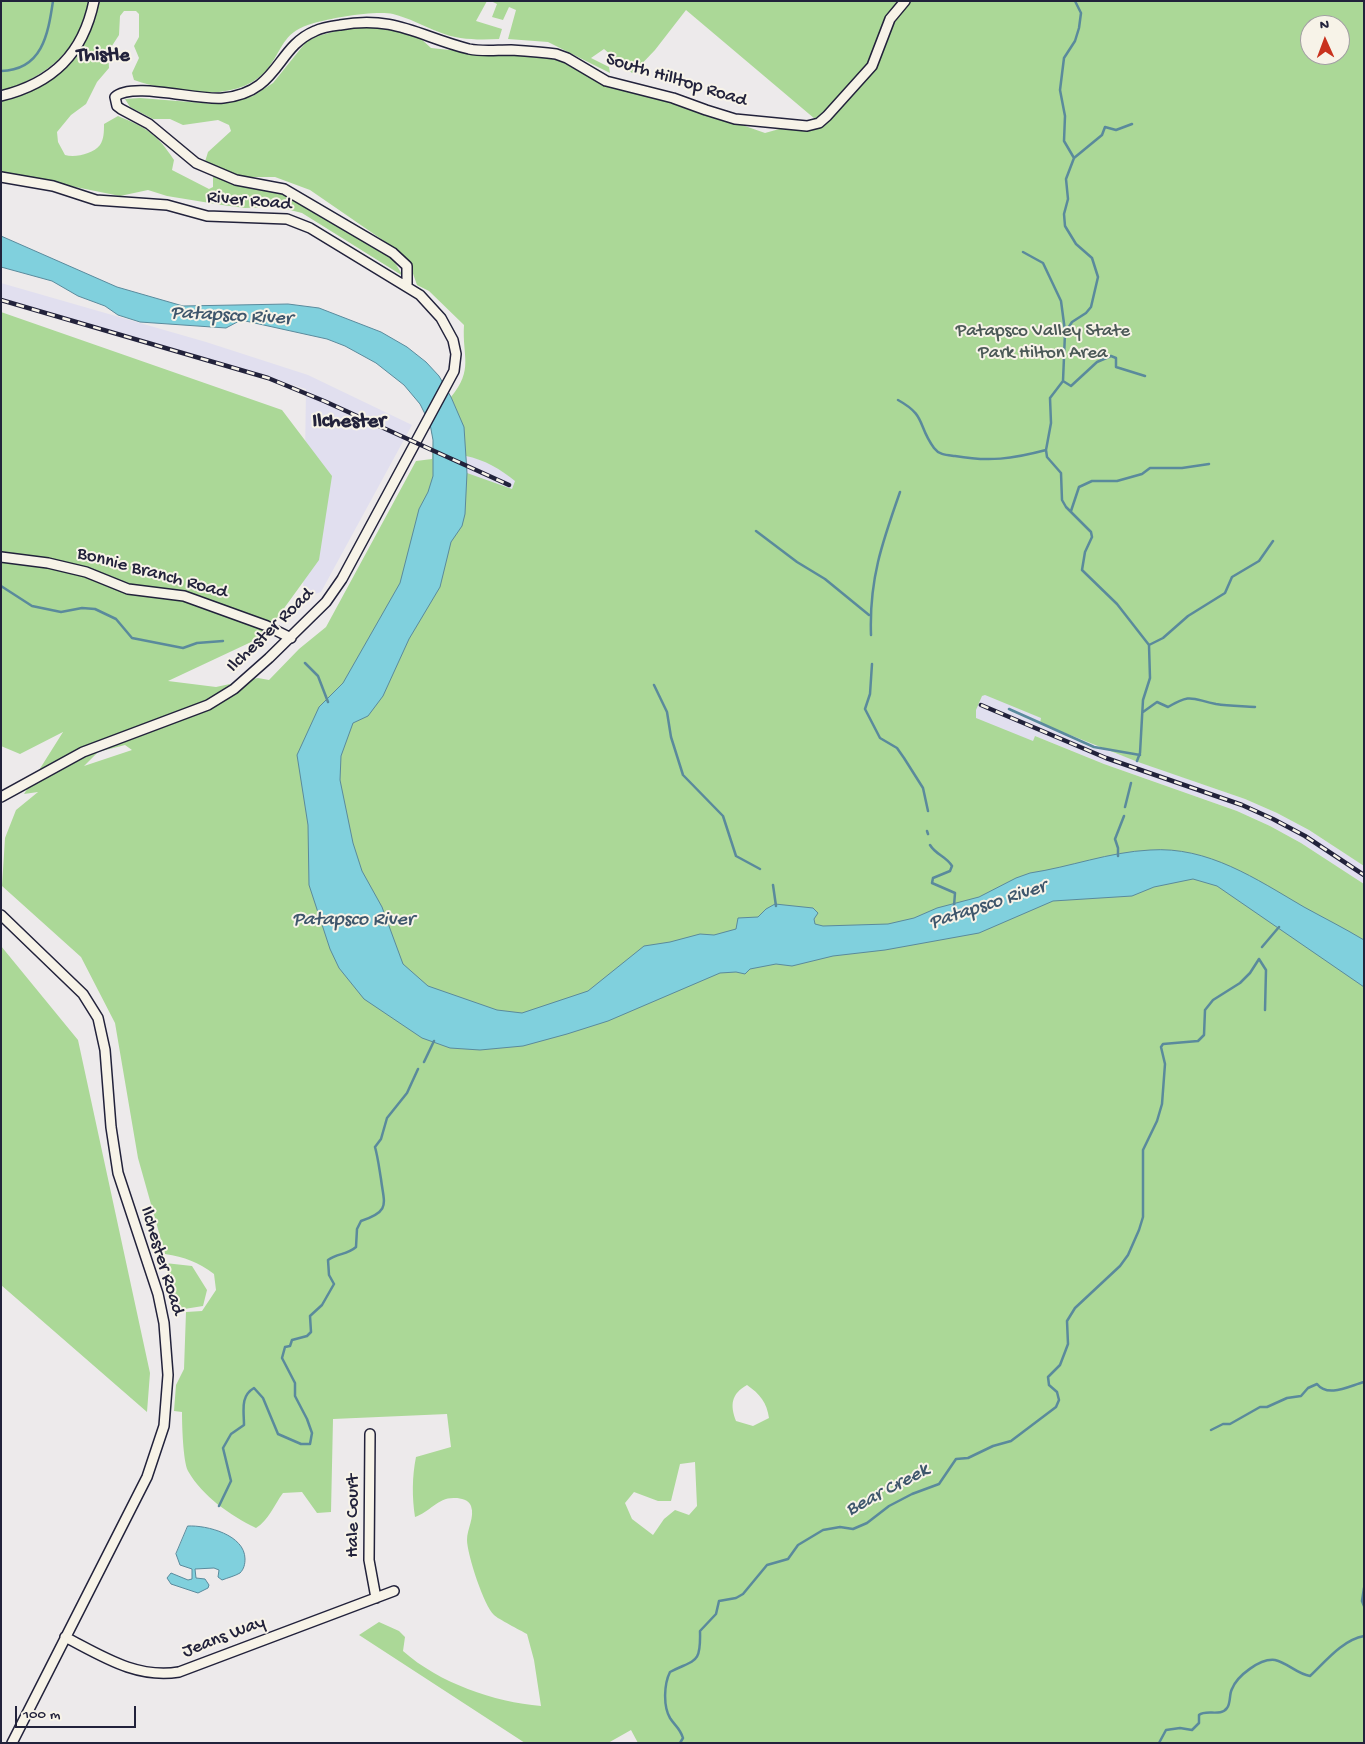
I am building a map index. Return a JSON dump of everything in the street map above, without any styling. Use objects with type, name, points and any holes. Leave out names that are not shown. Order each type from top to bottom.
[{"type":"street","points":[[1,96],[44,79],[67,61],[85,29],[94,1]]},
{"type":"street","name":"South Hilltop Road","points":[[407,286],[408,272],[406,266],[393,252],[284,189],[236,180],[196,163],[149,124],[121,109],[115,97],[119,93],[133,91],[208,98],[224,98],[247,92],[260,86],[304,36],[328,27],[368,21],[403,27],[469,49],[556,54],[567,58],[606,81],[673,98],[735,119],[807,126],[819,123],[827,116],[872,66],[890,19],[905,1]]},
{"type":"street","name":"River Road","points":[[1,177],[53,186],[96,200],[168,205],[207,216],[287,219],[310,228],[407,286],[432,306],[448,329],[456,354],[454,371]]},
{"type":"street","name":"Ilchester Road","points":[[1,797],[83,752],[208,705],[234,689],[290,638],[326,602],[342,580],[422,434],[454,371]]},
{"type":"street","name":"Bonnie Branch Road","points":[[1,557],[48,563],[86,572],[128,589],[184,596],[206,602],[290,638]]},
{"type":"street","name":"Ilchester Road","points":[[1,915],[83,994],[98,1018],[105,1050],[111,1127],[118,1173],[158,1294],[167,1350],[167,1403],[158,1451],[112,1547],[12,1743]]},
{"type":"street","name":"Hale Court","points":[[370,1434],[369,1560],[376,1598]]},
{"type":"street","name":"Jeans Way","points":[[65,1637],[132,1670],[153,1674],[168,1674],[185,1670],[394,1591]]},
{"type":"shaded area","points":[[1,283],[206,342],[308,375],[412,425],[321,592],[303,598],[306,389],[1,299]]},
{"type":"shaded area","points":[[548,454],[1048,694],[1040,722],[1109,751],[1245,799],[1277,813],[1309,830],[1364,866],[1364,884],[1301,843],[1237,811],[1104,764],[1035,736],[1025,764],[465,508],[466,456]]},
{"type":"green space","points":[[1,1],[89,1],[85,18],[78,33],[70,47],[59,59],[32,78],[1,91]]},
{"type":"green space","points":[[98,1],[487,1],[476,21],[502,29],[499,39],[453,37],[393,14],[376,13],[342,17],[314,23],[290,35],[269,67],[257,79],[242,87],[206,93],[168,89],[134,80],[132,73],[139,58],[134,46],[139,37],[139,14],[136,11],[124,11],[120,16],[119,35],[108,52],[109,68],[97,82],[86,104],[71,115],[57,132],[58,142],[65,155],[84,154],[93,151],[100,145],[104,133],[104,124],[118,116],[144,128],[162,144],[174,160],[172,170],[209,189],[213,187],[213,177],[216,177],[242,186],[280,190],[391,256],[403,276],[302,213],[278,207],[245,208],[222,205],[167,196],[148,190],[120,196],[1,172],[1,97],[40,83],[66,66],[76,55],[84,41]]},
{"type":"green space","name":"Patapsco Valley State Park Hilton Area","points":[[491,1],[1364,1],[1364,866],[1309,830],[1277,813],[1245,799],[1138,762],[1040,723],[1041,718],[985,695],[982,696],[976,710],[976,718],[1033,741],[1035,736],[1104,764],[1237,811],[1301,843],[1364,884],[1364,1743],[638,1743],[631,1730],[608,1743],[525,1743],[359,1635],[379,1622],[399,1631],[405,1637],[403,1651],[433,1673],[486,1695],[523,1704],[541,1706],[534,1660],[527,1634],[494,1615],[477,1579],[467,1540],[472,1514],[470,1504],[462,1499],[449,1498],[415,1517],[413,1487],[416,1457],[451,1447],[447,1414],[333,1419],[331,1512],[317,1513],[302,1492],[283,1493],[268,1517],[256,1528],[209,1497],[188,1471],[184,1451],[182,1412],[174,1411],[176,1385],[184,1369],[186,1312],[202,1311],[216,1290],[214,1274],[191,1261],[165,1254],[138,1158],[115,1023],[81,957],[2,886],[5,838],[16,810],[38,792],[24,794],[63,732],[20,754],[1,746],[1,312],[282,410],[332,476],[319,560],[264,636],[168,681],[216,687],[258,678],[269,680],[299,649],[326,627],[416,461],[432,459],[433,440],[430,424],[457,412],[451,397],[458,387],[465,370],[464,325],[429,291],[417,285],[410,265],[400,252],[310,190],[275,177],[240,177],[204,165],[208,152],[231,131],[229,125],[218,120],[183,125],[170,119],[153,119],[130,107],[125,99],[140,98],[215,104],[253,96],[273,83],[306,42],[318,36],[347,28],[386,28],[419,37],[431,48],[487,54],[555,57],[579,68],[765,133],[815,119],[686,10],[655,50],[632,73],[604,49],[591,58],[609,67],[610,73],[548,42],[508,39],[516,10],[509,7],[503,20],[492,17],[497,4]],"holes":[[[466,456],[479,460],[504,473],[515,481],[512,489],[467,473]],[[125,745],[132,750],[84,766],[98,752]],[[747,1385],[759,1395],[765,1403],[769,1418],[753,1426],[736,1421],[733,1400],[742,1388]],[[695,1462],[697,1506],[689,1515],[675,1510],[664,1519],[653,1535],[632,1519],[625,1503],[634,1492],[658,1501],[671,1501],[680,1464]]]},
{"type":"green space","points":[[1,946],[78,1040],[150,1373],[147,1412],[1,1285]]},
{"type":"green space","points":[[165,1263],[192,1266],[207,1290],[203,1306],[178,1310]]},
{"type":"water","name":"Patapsco River","points":[[1,236],[117,287],[183,306],[288,304],[319,308],[381,332],[407,347],[426,362],[439,376],[451,397],[464,427],[467,473],[465,514],[462,526],[451,542],[440,587],[409,639],[383,696],[368,716],[353,723],[341,756],[340,780],[353,843],[362,871],[382,907],[403,964],[428,986],[497,1010],[522,1013],[588,991],[644,946],[670,942],[700,934],[714,935],[736,929],[738,918],[758,917],[775,904],[813,908],[818,913],[814,919],[815,924],[823,926],[888,924],[914,918],[937,908],[979,897],[1030,873],[1135,851],[1171,850],[1192,853],[1231,866],[1364,940],[1364,987],[1217,886],[1193,879],[1154,887],[1132,896],[1053,901],[979,933],[885,950],[833,956],[792,966],[776,964],[750,969],[745,974],[736,972],[720,973],[608,1021],[523,1046],[480,1050],[450,1048],[422,1038],[364,999],[339,968],[330,949],[309,885],[308,825],[297,755],[319,707],[343,683],[400,583],[419,509],[428,492],[433,476],[433,440],[430,424],[420,404],[404,385],[376,363],[345,346],[327,339],[241,320],[226,328],[140,322],[118,315],[105,306],[78,296],[52,281],[1,267]]},
{"type":"water","points":[[188,1526],[205,1527],[224,1533],[239,1544],[245,1559],[240,1573],[222,1580],[218,1577],[219,1570],[214,1568],[195,1569],[196,1578],[205,1579],[209,1585],[208,1588],[198,1593],[171,1584],[167,1578],[171,1573],[188,1580],[192,1579],[192,1569],[180,1565],[176,1554]]},
{"type":"waterway","points":[[1,71],[15,69],[26,64],[34,57],[45,38],[53,1]]},
{"type":"waterway","points":[[1075,1],[1081,13],[1079,28],[1075,41],[1064,58],[1060,90],[1065,116],[1064,141],[1074,158],[1066,179],[1068,199],[1064,214],[1065,226],[1076,244],[1092,258],[1098,277],[1091,307],[1086,313],[1072,322],[1065,333],[1063,381],[1050,398],[1051,423],[1046,450],[1047,457],[1061,473],[1062,500],[1066,507],[1091,532],[1092,537],[1085,552],[1082,570],[1117,604],[1149,645],[1150,678],[1143,700],[1140,753],[1137,761]]},
{"type":"waterway","points":[[1074,158],[1102,135],[1105,127],[1116,130],[1132,124]]},
{"type":"waterway","points":[[1023,252],[1043,263],[1061,301],[1065,331]]},
{"type":"waterway","points":[[1063,381],[1071,386],[1097,362],[1111,356],[1116,358],[1116,367],[1145,376]]},
{"type":"waterway","points":[[898,400],[918,416],[934,448],[943,454],[990,459],[1022,456],[1046,450]]},
{"type":"waterway","points":[[1071,511],[1079,487],[1092,481],[1117,481],[1142,474],[1150,468],[1182,468],[1209,464]]},
{"type":"waterway","points":[[871,635],[872,597],[878,562],[900,492]]},
{"type":"waterway","points":[[756,531],[797,562],[825,579],[869,615]]},
{"type":"waterway","points":[[1149,645],[1163,638],[1188,616],[1225,593],[1232,577],[1259,561],[1273,541]]},
{"type":"waterway","points":[[1,586],[32,606],[61,612],[82,608],[95,609],[116,619],[132,638],[183,648],[197,643],[223,641]]},
{"type":"waterway","points":[[305,663],[318,676],[328,702]]},
{"type":"waterway","points":[[872,664],[870,694],[865,709],[880,738],[897,748],[923,788],[928,811]]},
{"type":"waterway","points":[[654,685],[667,712],[671,737],[683,775],[723,816],[736,856],[760,869]]},
{"type":"waterway","points":[[1143,712],[1157,702],[1168,707],[1182,700],[1192,698],[1216,704],[1255,707]]},
{"type":"waterway","points":[[1009,709],[1094,747],[1140,755]]},
{"type":"waterway","points":[[1125,807],[1131,783]]},
{"type":"waterway","points":[[1118,856],[1115,839],[1124,816]]},
{"type":"waterway","points":[[930,845],[952,866],[950,871],[933,878],[932,883],[955,893],[954,906]]},
{"type":"waterway","points":[[773,885],[776,906]]},
{"type":"waterway","points":[[1262,947],[1279,927]]},
{"type":"waterway","points":[[1259,959],[1266,970],[1265,1010]]},
{"type":"waterway","name":"Bear Creek","points":[[680,1743],[683,1738],[682,1735],[670,1718],[666,1707],[666,1683],[670,1672],[691,1662],[698,1655],[700,1631],[716,1614],[719,1601],[736,1598],[743,1594],[767,1565],[788,1559],[798,1545],[823,1530],[840,1527],[853,1529],[867,1523],[889,1506],[912,1494],[939,1484],[956,1459],[968,1458],[993,1446],[1011,1441],[1056,1407],[1059,1400],[1057,1392],[1049,1385],[1048,1377],[1060,1365],[1068,1344],[1067,1321],[1075,1308],[1120,1266],[1128,1255],[1143,1217],[1143,1150],[1157,1121],[1162,1104],[1165,1064],[1161,1047],[1163,1044],[1198,1041],[1204,1035],[1205,1010],[1213,1000],[1240,983],[1250,973],[1259,959]]},
{"type":"waterway","points":[[424,1062],[434,1041]]},
{"type":"waterway","points":[[219,1506],[231,1481],[223,1448],[231,1434],[244,1425],[243,1409],[245,1400],[254,1388],[263,1398],[278,1434],[301,1444],[310,1444],[312,1433],[295,1396],[295,1383],[282,1358],[285,1347],[290,1346],[292,1340],[307,1336],[311,1332],[310,1316],[322,1305],[334,1284],[329,1275],[328,1260],[356,1247],[357,1229],[361,1221],[377,1214],[383,1206],[384,1201],[375,1147],[381,1139],[387,1118],[407,1093],[418,1069]]},
{"type":"waterway","points":[[1211,1430],[1223,1424],[1230,1424],[1260,1407],[1267,1407],[1287,1398],[1301,1396],[1308,1388],[1317,1384],[1322,1388],[1333,1391],[1364,1382]]},
{"type":"waterway","points":[[1364,1588],[1362,1601],[1364,1606]]},
{"type":"waterway","points":[[1159,1743],[1166,1730],[1180,1728],[1192,1730],[1199,1723],[1199,1715],[1202,1713],[1224,1711],[1228,1706],[1231,1691],[1235,1684],[1256,1665],[1269,1660],[1275,1660],[1310,1676],[1341,1647],[1356,1638],[1364,1636]]},
{"type":"railway","points":[[1,300],[268,378],[324,401],[509,485]]},
{"type":"railway","points":[[981,705],[1106,758],[1242,805],[1305,836],[1364,875]]},
{"type":"district","name":"Thistle","points":[[103,57]]},
{"type":"district","name":"Ilchester","points":[[349,423]]}]
